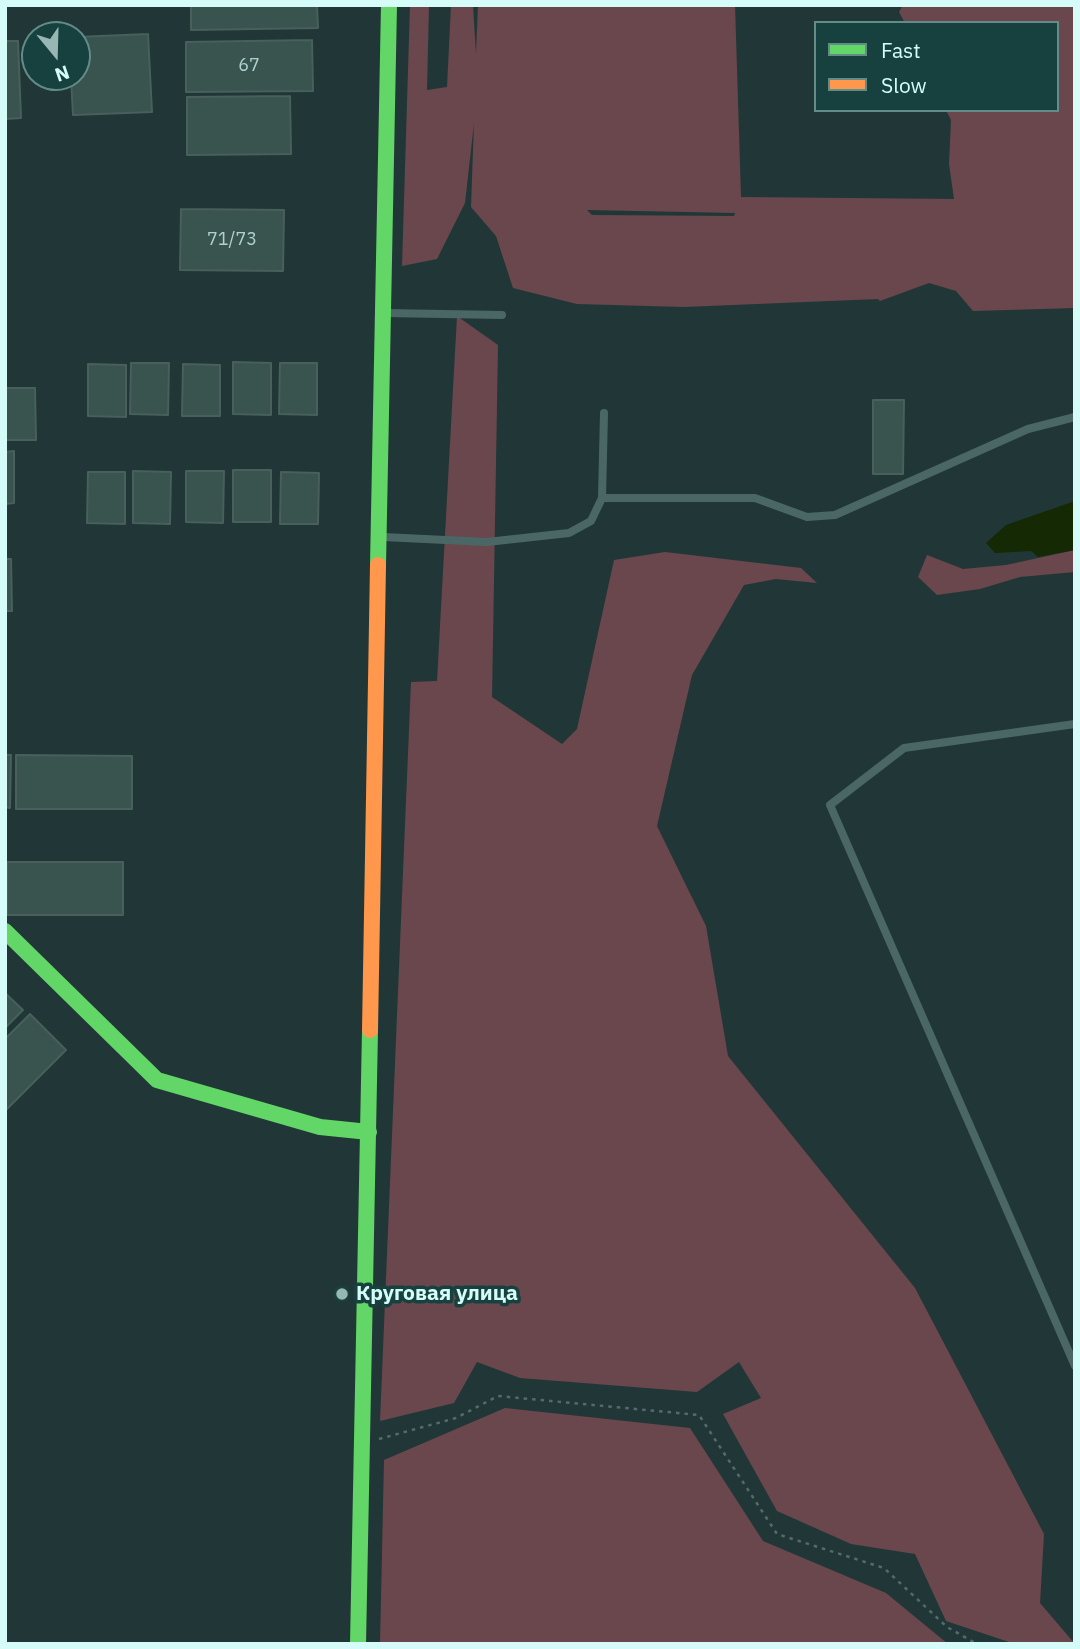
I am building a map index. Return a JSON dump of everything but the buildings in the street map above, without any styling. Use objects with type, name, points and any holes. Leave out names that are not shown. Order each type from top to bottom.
[{"type":"main road","points":[[358,1644],[389,5]]},
{"type":"main road","points":[[5,931],[157,1080],[320,1127],[369,1132]]},
{"type":"lane","points":[[382,313],[502,315]]},
{"type":"lane","points":[[380,537],[487,542],[569,533],[591,521],[602,498],[604,413]]},
{"type":"lane","points":[[602,498],[755,498],[807,517],[835,515],[1028,429],[1075,417]]},
{"type":"lane","points":[[1075,724],[904,748],[830,805],[1075,1366]]},
{"type":"path","points":[[361,1445],[456,1418],[498,1396],[699,1415],[778,1534],[884,1568],[947,1627],[977,1644]]},
{"type":"shaded area","points":[[410,5],[429,5],[427,90],[447,87],[451,5],[473,5],[476,54],[478,5],[735,5],[741,197],[954,199],[949,164],[951,120],[947,112],[1059,112],[1059,21],[904,21],[899,12],[903,5],[1075,5],[1075,308],[973,311],[956,291],[929,283],[880,301],[684,307],[577,304],[513,288],[496,236],[471,207],[474,123],[465,203],[437,259],[402,266]],"holes":[[[587,210],[735,213],[734,216],[592,215]]]},
{"type":"shaded area","points":[[457,316],[498,345],[492,697],[562,744],[577,729],[614,560],[665,552],[801,568],[817,583],[776,579],[744,585],[692,675],[657,826],[706,926],[728,1056],[915,1288],[1044,1534],[1040,1603],[1075,1644],[1015,1644],[946,1621],[915,1554],[851,1544],[777,1511],[723,1414],[761,1398],[739,1362],[697,1392],[520,1378],[477,1362],[454,1403],[380,1421],[411,682],[437,681]]},
{"type":"shaded area","points":[[1075,501],[1075,550],[1038,557],[1031,551],[995,553],[986,543],[1006,525]]},
{"type":"shaded area","points":[[1075,550],[1075,572],[1020,577],[980,589],[937,595],[918,577],[927,555],[963,569],[1006,565]]},
{"type":"shaded area","points":[[505,1408],[690,1428],[763,1541],[886,1593],[948,1644],[380,1644],[384,1460]]},
{"type":"traffic: fast","points":[[378,565],[389,5]]},
{"type":"traffic: fast","points":[[5,931],[157,1080],[320,1127],[369,1132]]},
{"type":"traffic: fast","points":[[358,1644],[370,1030]]},
{"type":"traffic: slow","points":[[370,1030],[378,565]]},
{"type":"place","name":"Круговая улица","points":[[342,1294]]}]
